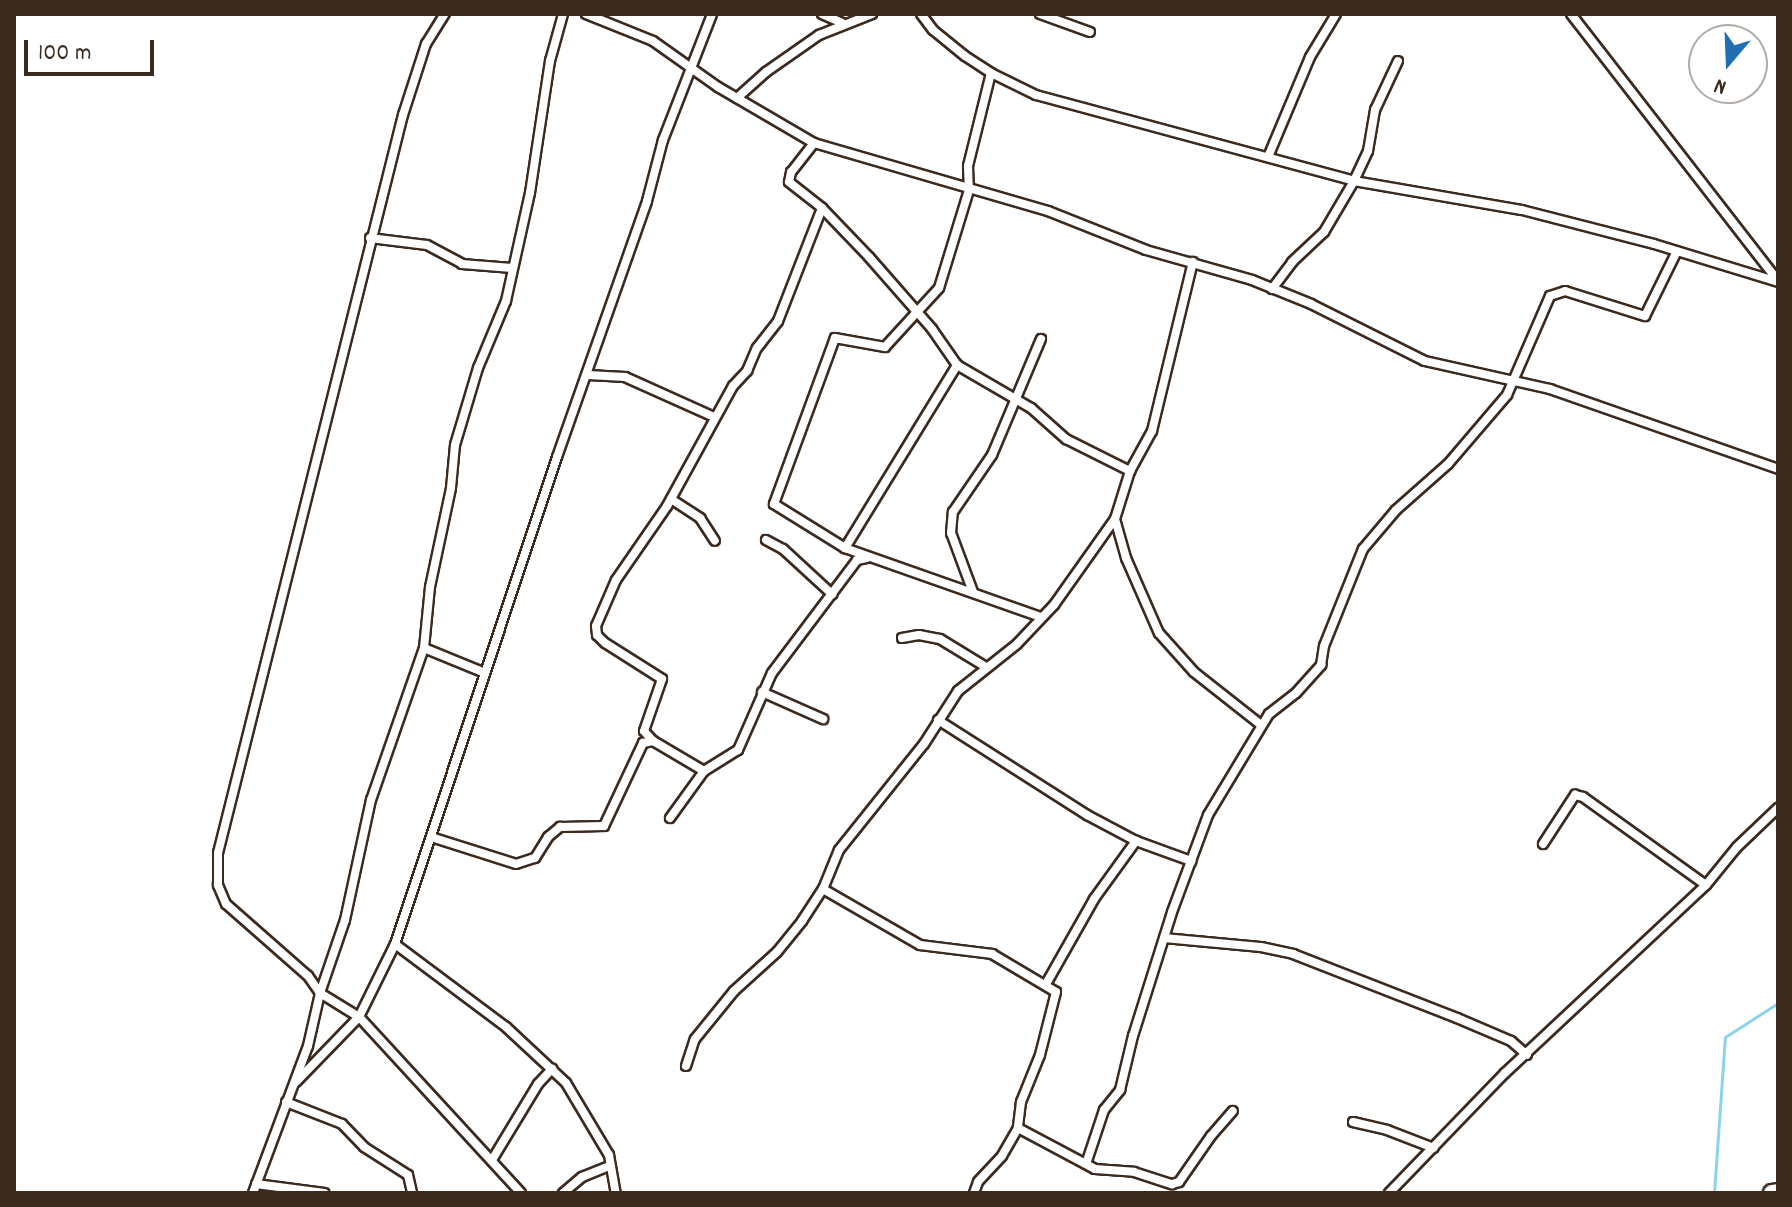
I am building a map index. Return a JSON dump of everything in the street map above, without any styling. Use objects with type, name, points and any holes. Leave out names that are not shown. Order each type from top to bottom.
[{"type":"street","points":[[445,14],[426,44],[370,238],[217,860],[218,885],[226,904],[308,976],[320,993],[359,1017],[521,1193]]},
{"type":"street","points":[[324,1193],[255,1188],[312,1031],[320,993],[345,920],[371,800],[424,648],[430,587],[451,488],[455,445],[478,368],[506,301],[530,193],[550,61],[563,14]]},
{"type":"street","points":[[586,14],[653,41],[737,98],[814,143],[1048,211],[1146,250],[1193,262],[1272,289],[1425,361],[1516,380],[1778,469]]},
{"type":"street","points":[[293,1084],[359,1017],[395,944],[647,201],[663,140],[712,14]]},
{"type":"street","points":[[822,14],[842,23]]},
{"type":"street","points":[[737,98],[794,51],[842,23],[872,14]]},
{"type":"street","points":[[921,14],[933,30],[991,73],[1036,95],[1354,181],[1522,210],[1677,251],[1778,282]]},
{"type":"street","points":[[1040,14],[1090,32]]},
{"type":"street","points":[[1268,157],[1310,57],[1336,14]]},
{"type":"street","points":[[1571,14],[1778,282]]},
{"type":"street","points":[[1272,289],[1292,262],[1324,232],[1354,181],[1368,151],[1375,110],[1398,61]]},
{"type":"street","points":[[991,73],[968,166],[969,190],[939,288],[885,347],[835,338],[836,346],[776,494],[775,506],[845,548],[1041,617]]},
{"type":"street","points":[[814,143],[791,172],[789,182],[822,208],[916,311],[957,365],[1031,408],[1066,439],[1130,471]]},
{"type":"street","points":[[704,771],[653,741],[644,731],[662,679],[605,643],[597,635],[596,626],[616,580],[671,499],[714,417],[778,321],[822,208]]},
{"type":"street","points":[[370,238],[427,245],[462,264],[512,268]]},
{"type":"street","points":[[1086,1164],[1104,1110],[1120,1090],[1164,938],[1214,802],[1261,725],[1321,665],[1324,646],[1363,549],[1396,510],[1448,464],[1486,423],[1516,380],[1550,296],[1565,291],[1645,316],[1677,251]]},
{"type":"street","points":[[686,1066],[695,1039],[734,991],[777,952],[823,889],[839,850],[924,744],[958,691],[1017,644],[1066,591],[1115,519],[1130,471],[1152,431],[1193,262]]},
{"type":"street","points":[[973,592],[951,533],[953,512],[992,455],[1013,398],[1041,339]]},
{"type":"street","points":[[845,548],[957,365]]},
{"type":"street","points":[[588,375],[625,377],[714,417]]},
{"type":"street","points":[[671,499],[700,518],[715,541]]},
{"type":"street","points":[[1115,519],[1126,558],[1159,633],[1194,672],[1261,725]]},
{"type":"street","points":[[766,540],[783,549],[832,594]]},
{"type":"street","points":[[670,818],[704,771],[738,750],[772,673],[857,560],[872,558]]},
{"type":"street","points":[[902,638],[919,635],[940,639],[986,667]]},
{"type":"street","points":[[424,648],[485,673]]},
{"type":"street","points":[[762,692],[823,719]]},
{"type":"street","points":[[938,720],[979,749],[1136,841],[1191,861]]},
{"type":"street","points":[[431,837],[516,864],[535,858],[560,827],[604,826],[643,743],[653,741]]},
{"type":"street","points":[[1543,844],[1575,795],[1583,797],[1706,885]]},
{"type":"street","points":[[1389,1193],[1527,1055],[1706,885],[1737,847],[1778,808]]},
{"type":"street","points":[[1046,984],[1094,899],[1136,841]]},
{"type":"street","points":[[823,889],[920,945],[992,954],[1056,992],[1040,1055],[1021,1102],[1018,1128],[1002,1156],[978,1182],[974,1193]]},
{"type":"street","points":[[1164,938],[1261,947],[1293,954],[1511,1041],[1527,1055]]},
{"type":"street","points":[[395,944],[506,1027],[566,1083],[605,1147],[616,1193]]},
{"type":"street","points":[[492,1160],[538,1084],[552,1069]]},
{"type":"street","points":[[286,1102],[342,1124],[364,1147],[408,1175],[412,1193]]},
{"type":"street","points":[[1018,1128],[1103,1171],[1134,1172],[1175,1184],[1233,1111]]},
{"type":"street","points":[[1353,1122],[1387,1130],[1434,1148]]},
{"type":"street","points":[[563,1193],[582,1177],[609,1166]]},
{"type":"waterway","points":[[1714,1193],[1725,1037],[1778,1003]]}]
